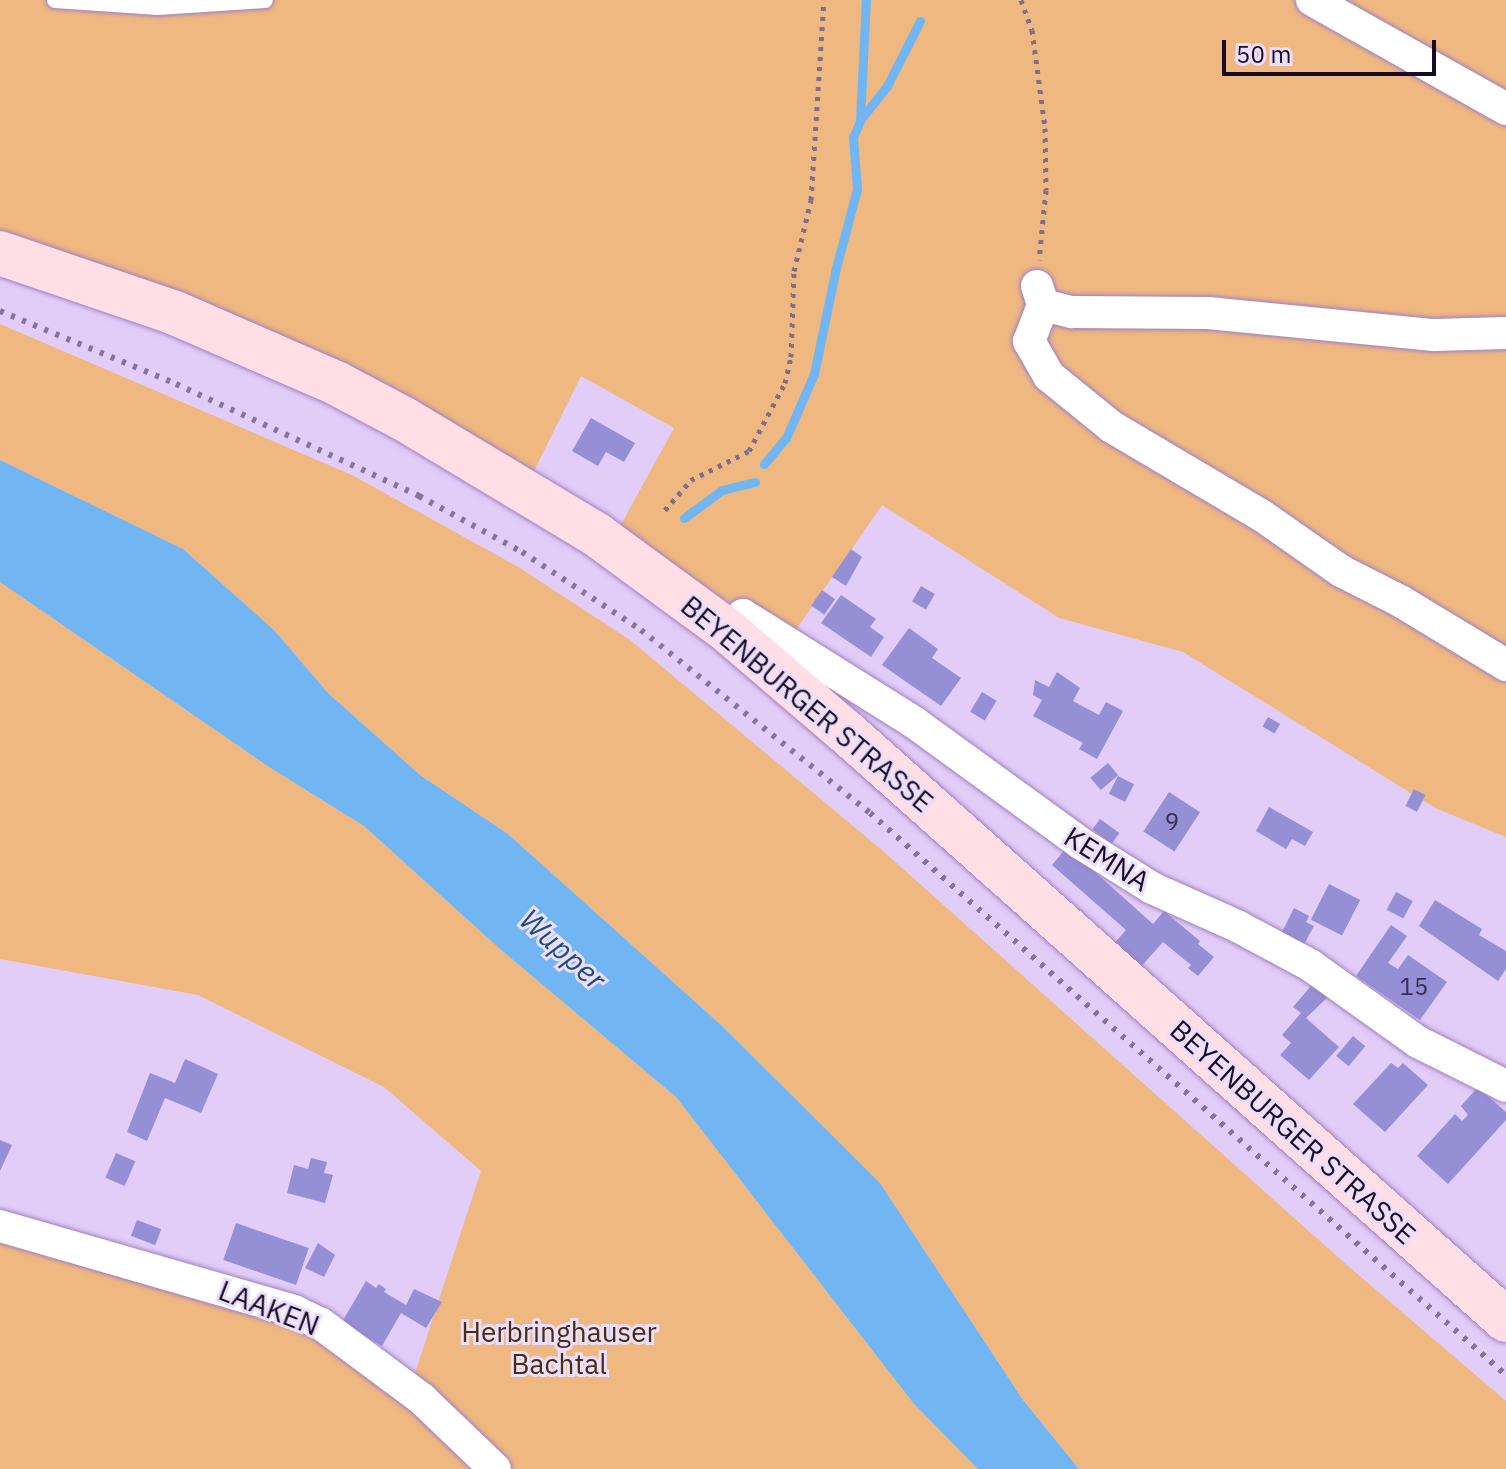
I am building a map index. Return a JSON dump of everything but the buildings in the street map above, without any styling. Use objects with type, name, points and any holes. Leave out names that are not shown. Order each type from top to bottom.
[{"type":"main road","name":"BEYENBURGER STRASSE","points":[[0,253],[175,313],[267,351],[377,405],[597,535],[728,631],[1506,1320]]},
{"type":"street","points":[[1312,0],[1506,109]]},
{"type":"street","points":[[1506,333],[1434,335],[1208,313],[1072,312],[1040,295],[1029,341],[1049,376],[1112,427],[1261,515],[1341,571],[1402,602],[1506,665]]},
{"type":"street","name":"KEMNA","points":[[728,631],[743,615],[915,723],[1024,804],[1152,888],[1237,926],[1310,965],[1418,1042],[1506,1086]]},
{"type":"street","name":"LAAKEN","points":[[0,1226],[235,1291],[321,1324],[422,1399],[495,1469]]},
{"type":"lane","points":[[55,0],[158,7],[265,0]]},
{"type":"path","points":[[665,510],[691,480],[749,451],[785,383],[791,357],[794,271],[811,200],[824,0]]},
{"type":"path","points":[[1021,0],[1032,30],[1045,128],[1046,190],[1040,295]]},
{"type":"green space","points":[[0,0],[1506,0],[1506,837],[1435,808],[1183,652],[1059,618],[882,505],[791,637],[741,604],[723,600],[618,530],[674,428],[581,376],[532,475],[0,238]]},
{"type":"green space","points":[[0,324],[352,475],[520,568],[630,640],[883,851],[1348,1266],[1506,1401],[1506,1469],[1079,1469],[1023,1400],[880,1183],[721,1025],[508,834],[420,775],[328,693],[274,630],[183,549],[0,460]]},
{"type":"green space","name":"Herbringhauser Bachtal","points":[[0,582],[269,767],[364,826],[500,949],[676,1097],[914,1404],[978,1469],[0,1469],[0,1226],[217,1287],[414,1376],[481,1171],[384,1087],[198,995],[0,959]]},
{"type":"water","name":"Wupper","points":[[0,460],[183,549],[274,630],[328,693],[420,775],[508,834],[721,1025],[880,1183],[1023,1400],[1079,1469],[978,1469],[914,1404],[676,1097],[500,949],[364,826],[269,767],[0,582]]},
{"type":"waterway","points":[[764,464],[786,438],[814,374],[836,268],[857,189],[853,137],[860,121],[866,0]]},
{"type":"waterway","points":[[860,120],[887,86],[920,21]]},
{"type":"waterway","points":[[684,518],[722,490],[755,482]]},
{"type":"railway","points":[[0,311],[176,384],[419,496],[522,552],[641,630],[870,813],[1506,1375]]}]
